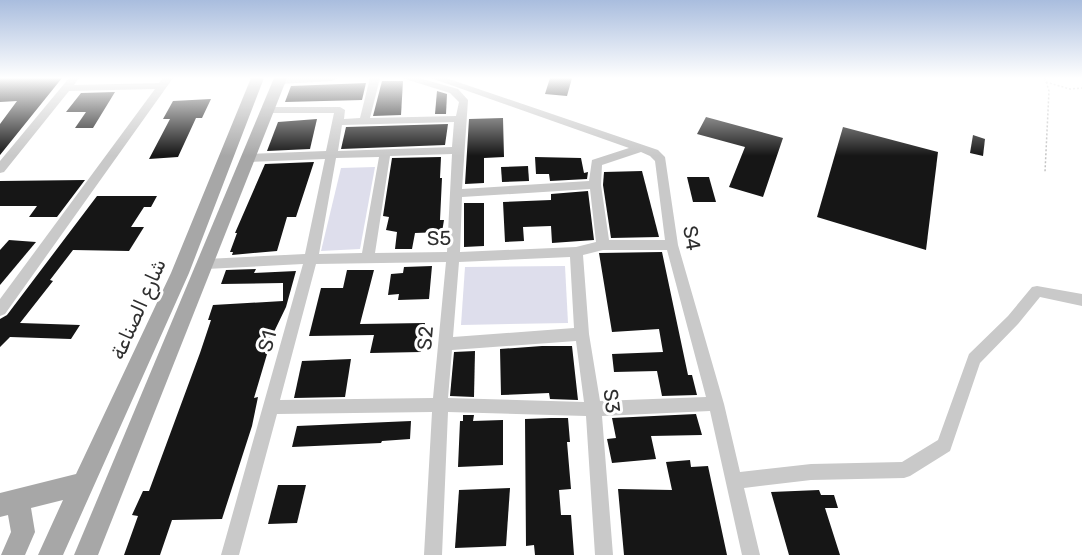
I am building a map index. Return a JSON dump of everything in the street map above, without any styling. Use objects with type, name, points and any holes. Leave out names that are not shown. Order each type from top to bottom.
[{"type":"main road","name":"شارع الصناعة","points":[[50,555],[180,273],[248,104]]},
{"type":"main road","points":[[86,555],[270,104]]},
{"type":"main road","points":[[13,555],[23,532],[9,502],[84,483]]},
{"type":"street","points":[[0,170],[53,104]]},
{"type":"street","points":[[0,310],[150,104]]},
{"type":"street","points":[[364,122],[369,104]]},
{"type":"street","name":"S2","points":[[433,555],[440,405],[453,257],[460,122],[464,104]]},
{"type":"street","name":"S4","points":[[510,104],[654,153],[663,164],[672,245],[716,404],[751,555]]},
{"type":"street","points":[[268,110],[340,110],[336,129],[364,122],[460,122]]},
{"type":"street","name":"S1","points":[[230,555],[311,259],[336,129]]},
{"type":"street","points":[[603,245],[595,185],[596,163],[639,149]]},
{"type":"street","points":[[249,158],[458,150]]},
{"type":"street","points":[[368,258],[385,153]]},
{"type":"street","points":[[456,193],[595,185]]},
{"type":"street","name":"S5","points":[[206,264],[576,252],[603,245],[672,245]]},
{"type":"street","name":"S3","points":[[576,252],[582,334],[593,410],[604,555]]},
{"type":"street","points":[[734,481],[811,472],[904,470],[944,445],[974,360],[1013,320],[1037,291],[1082,300]]},
{"type":"street","points":[[446,344],[582,334]]},
{"type":"street","points":[[271,407],[440,405],[593,410],[716,404]]},
{"type":"path","points":[[1045,172],[1048,104]]},
{"type":"shaded area","points":[[375,167],[360,249],[321,251],[341,168]]},
{"type":"shaded area","points":[[565,266],[568,323],[461,325],[465,267]]},
{"type":"building","points":[[15,104],[41,104],[0,155],[0,124]]},
{"type":"building","points":[[72,104],[108,104],[93,128],[75,128],[86,112],[66,112]]},
{"type":"building","points":[[171,104],[209,104],[202,118],[196,118],[178,157],[149,159],[170,119],[163,119]]},
{"type":"building","points":[[376,104],[402,104],[401,115],[373,116]]},
{"type":"building","points":[[436,104],[447,104],[446,114],[435,114]]},
{"type":"building","points":[[706,117],[783,138],[763,197],[729,187],[745,147],[697,134]]},
{"type":"building","points":[[503,118],[504,157],[484,158],[484,183],[465,184],[469,119]]},
{"type":"building","points":[[317,119],[310,149],[267,151],[278,122]]},
{"type":"building","points":[[448,124],[445,145],[341,149],[346,127]]},
{"type":"building","points":[[843,127],[938,152],[926,250],[817,217]]},
{"type":"building","points":[[973,135],[985,139],[983,156],[970,153]]},
{"type":"building","points":[[441,157],[440,220],[444,220],[442,232],[415,233],[412,249],[395,249],[397,232],[386,230],[389,217],[383,216],[392,158]]},
{"type":"building","points":[[535,157],[581,158],[584,173],[588,172],[587,179],[550,181],[549,174],[536,174]]},
{"type":"building","points":[[314,162],[296,217],[287,217],[277,251],[232,255],[233,252],[230,252],[237,233],[235,233],[265,164]]},
{"type":"building","points":[[528,166],[529,181],[502,182],[501,167]]},
{"type":"building","points":[[642,171],[659,237],[611,238],[603,185],[604,172]]},
{"type":"building","points":[[687,177],[709,177],[716,202],[693,202]]},
{"type":"building","points":[[85,180],[57,217],[29,217],[37,206],[0,206],[0,181]]},
{"type":"building","points":[[588,191],[594,240],[552,243],[551,226],[523,227],[524,241],[505,242],[503,202],[551,200],[551,194]]},
{"type":"building","points":[[97,196],[157,196],[151,207],[144,207],[131,227],[144,227],[129,251],[73,250],[50,280],[53,281],[20,323],[80,325],[71,339],[10,337],[0,347],[0,319],[7,315]]},
{"type":"building","points":[[464,203],[484,203],[484,246],[464,247]]},
{"type":"building","points":[[9,240],[36,242],[0,285],[0,250]]},
{"type":"building","points":[[662,252],[688,375],[692,375],[697,395],[662,396],[657,371],[614,372],[612,354],[663,352],[659,329],[612,332],[599,253]]},
{"type":"building","points":[[432,266],[429,299],[398,300],[399,294],[388,295],[391,274],[403,273],[404,267]]},
{"type":"building","points":[[256,269],[254,273],[296,271],[286,307],[273,334],[254,398],[258,397],[252,426],[222,519],[172,520],[160,555],[124,555],[138,516],[132,515],[143,491],[149,491],[200,353],[211,320],[208,320],[213,305],[283,301],[283,283],[221,284],[226,270]]},
{"type":"building","points":[[347,270],[374,270],[360,324],[425,323],[421,352],[370,353],[374,335],[309,336],[321,288],[343,288]]},
{"type":"building","points":[[572,346],[578,400],[550,399],[549,393],[501,395],[500,349]]},
{"type":"building","points":[[475,351],[474,397],[450,396],[454,352]]},
{"type":"building","points":[[351,359],[345,397],[294,398],[302,361]]},
{"type":"building","points":[[696,414],[702,435],[651,436],[656,459],[612,463],[607,439],[616,438],[612,418]]},
{"type":"building","points":[[463,415],[474,415],[473,421],[503,420],[503,465],[458,467],[460,421],[463,421]]},
{"type":"building","points":[[568,418],[570,442],[567,442],[571,489],[559,490],[561,515],[571,515],[574,555],[535,555],[534,545],[526,546],[525,419]]},
{"type":"building","points":[[411,421],[410,439],[382,441],[381,443],[292,447],[297,426]]},
{"type":"building","points":[[690,460],[691,467],[708,466],[727,555],[624,555],[618,489],[672,490],[666,462]]},
{"type":"building","points":[[278,485],[306,485],[297,523],[268,524]]},
{"type":"building","points":[[510,488],[506,546],[455,548],[459,490]]},
{"type":"building","points":[[819,490],[821,495],[834,495],[838,508],[825,508],[840,555],[789,555],[771,492]]}]
